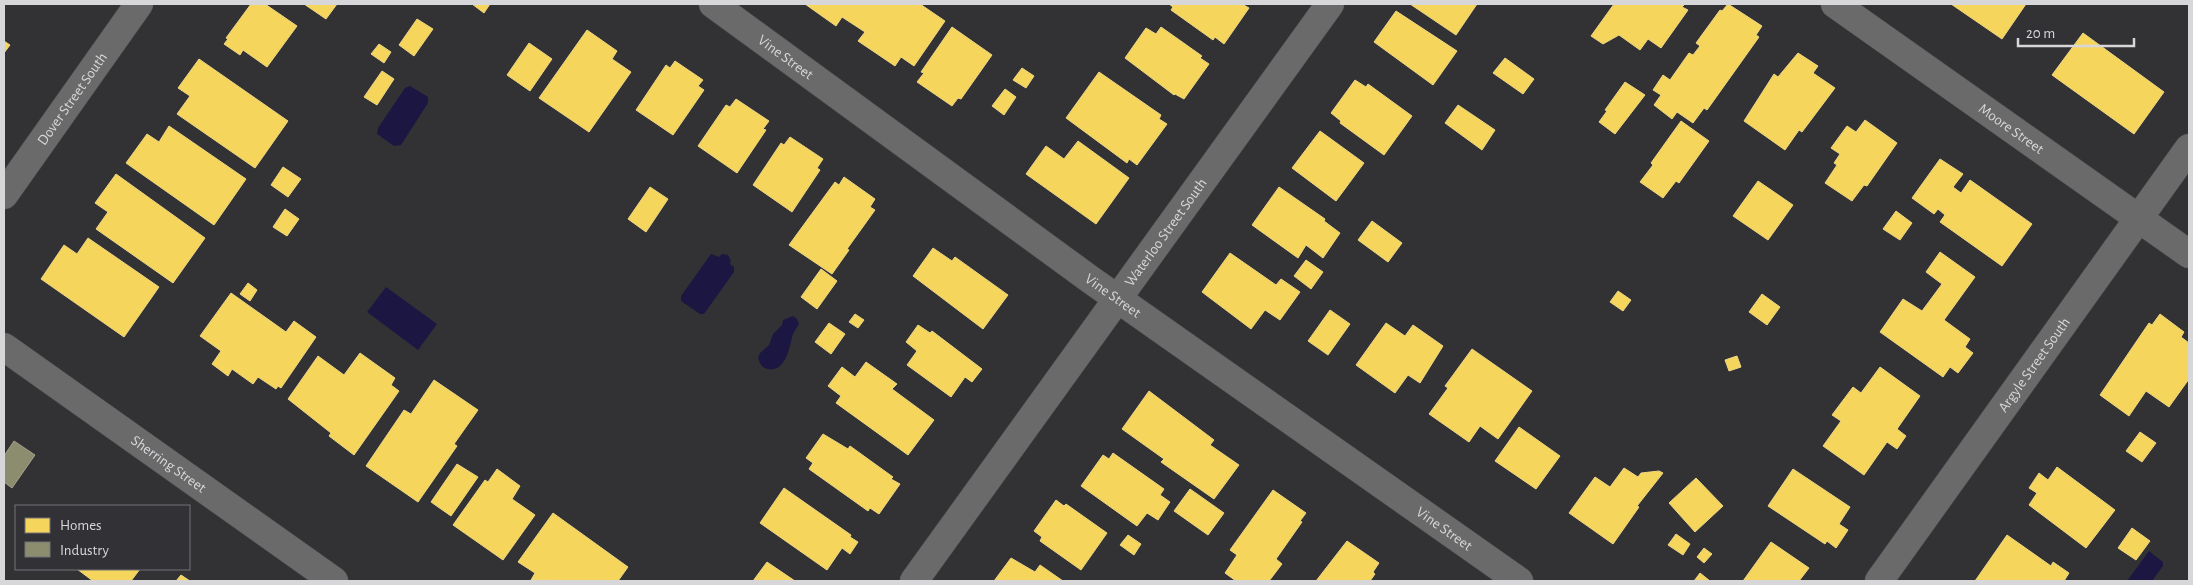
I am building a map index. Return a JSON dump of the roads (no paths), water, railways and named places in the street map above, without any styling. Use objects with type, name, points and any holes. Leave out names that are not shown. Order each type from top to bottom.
[{"type":"street","name":"Dover Street South","points":[[4,195],[139,4]]},
{"type":"street","name":"Vine Street","points":[[713,4],[1117,297],[1519,581]]},
{"type":"street","name":"Waterloo Street South","points":[[914,581],[1330,4]]},
{"type":"street","name":"Moore Street","points":[[1835,4],[2189,254]]},
{"type":"street","name":"Argyle Street South","points":[[1879,581],[2189,148]]},
{"type":"street","name":"Sherring Street","points":[[4,347],[334,581]]}]
